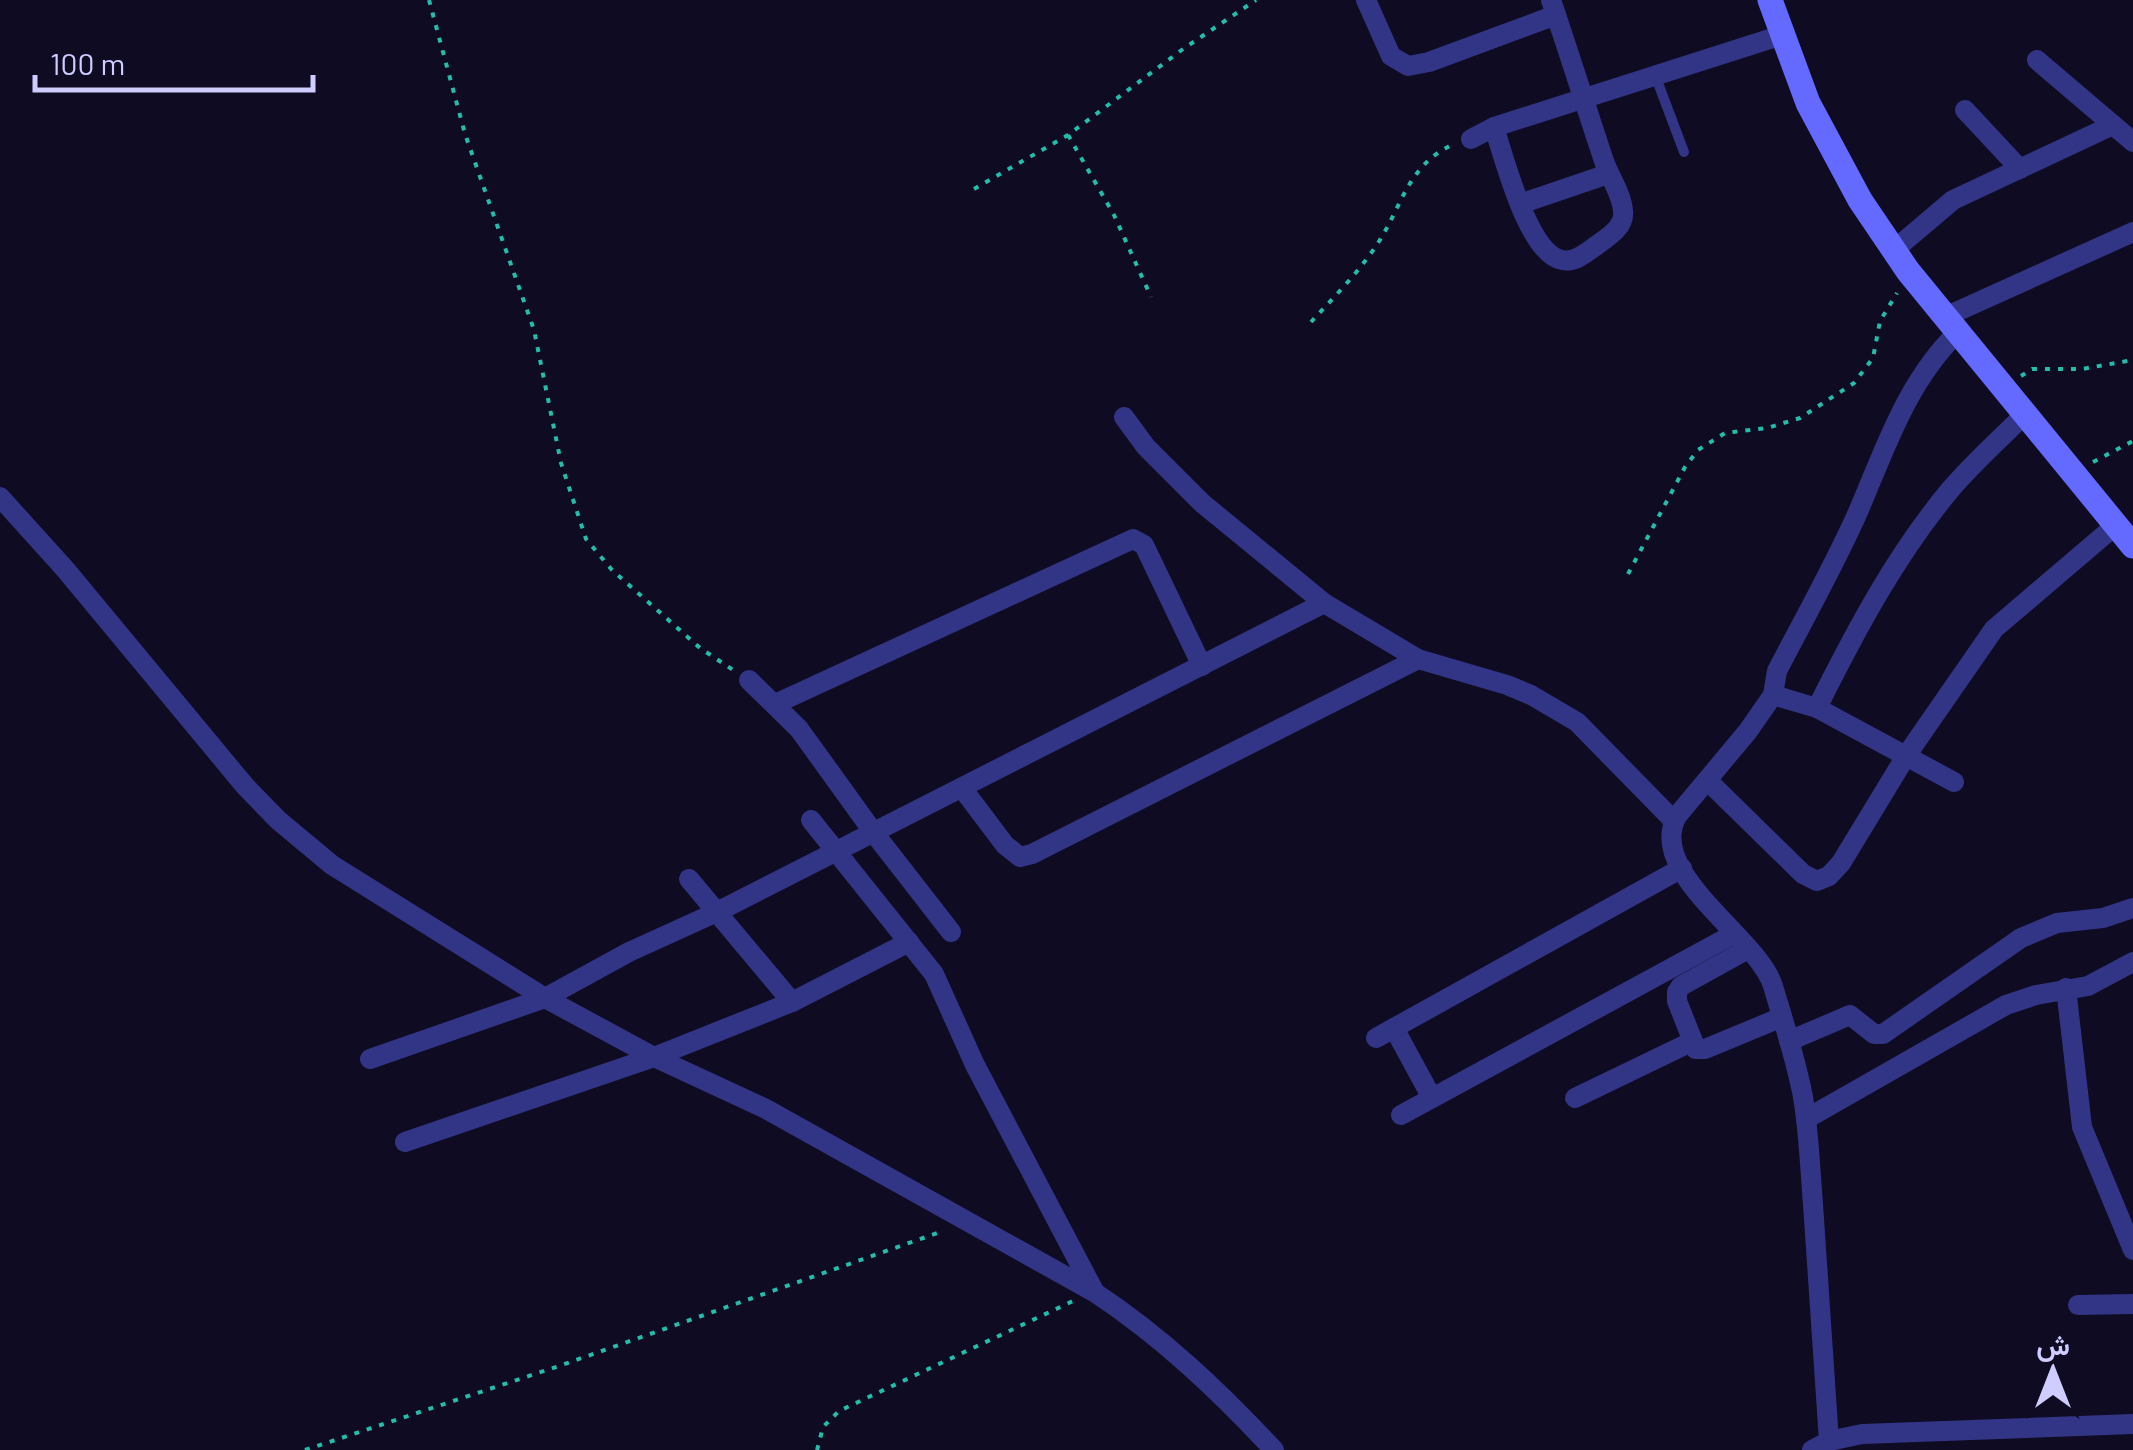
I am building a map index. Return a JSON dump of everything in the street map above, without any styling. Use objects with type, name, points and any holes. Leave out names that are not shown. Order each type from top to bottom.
[{"type":"street","points":[[1366,0],[1391,56],[1408,66],[1553,8],[1608,174],[1622,204],[1623,217],[1616,230],[1574,260],[1559,260],[1548,252],[1520,204],[1494,127]]},
{"type":"street","points":[[1770,0],[1808,103],[1834,156],[1901,261],[2133,546]]},
{"type":"street","points":[[1471,139],[1583,96],[1782,35]]},
{"type":"street","points":[[2037,60],[2133,142]]},
{"type":"street","points":[[1965,110],[2020,169]]},
{"type":"street","points":[[1901,261],[1953,200],[2112,125]]},
{"type":"street","points":[[1520,204],[1608,174]]},
{"type":"street","points":[[2133,232],[1953,324],[1890,430],[1857,514],[1777,671],[1773,694],[1674,821],[1670,842],[1703,900],[1771,980],[1782,1017],[1806,1119],[1820,1446],[1862,1434],[2133,1424]]},
{"type":"street","points":[[1817,708],[1870,607],[1913,539],[1953,486],[2026,413]]},
{"type":"street","points":[[1124,417],[1146,447],[1202,503],[1324,604],[1418,659],[1508,685],[1577,722],[1674,821]]},
{"type":"street","points":[[0,498],[237,776],[278,820],[332,865],[545,998],[766,1109],[1094,1292],[1174,1351],[1274,1450]]},
{"type":"street","points":[[1708,781],[1803,874],[1817,881],[1829,876],[1994,629],[2116,524]]},
{"type":"street","points":[[775,704],[1133,539],[1144,545],[1202,666]]},
{"type":"street","points":[[370,1059],[545,998],[1324,604]]},
{"type":"street","points":[[962,788],[1005,845],[1020,857],[1032,854],[1418,659]]},
{"type":"street","points":[[749,680],[799,728],[951,932]]},
{"type":"street","points":[[1773,694],[1817,708],[1954,782]]},
{"type":"street","points":[[810,820],[934,974],[975,1065],[1094,1292]]},
{"type":"street","points":[[1432,1098],[1385,1033],[1682,868]]},
{"type":"street","points":[[689,880],[792,1002]]},
{"type":"street","points":[[1788,1042],[1847,1016],[1858,1018],[1874,1034],[1884,1034],[2021,938],[2057,923],[2103,918],[2133,908]]},
{"type":"street","points":[[405,1142],[654,1056],[792,1002],[909,942]]},
{"type":"street","points":[[1741,942],[1676,992],[1696,1050],[1782,1017]]},
{"type":"street","points":[[1401,1115],[1741,942]]},
{"type":"street","points":[[1806,1119],[2006,1005],[2098,982],[2133,962]]},
{"type":"street","points":[[2066,988],[2082,1127],[2133,1250]]},
{"type":"street","points":[[1575,1098],[1692,1042]]},
{"type":"street","points":[[2078,1305],[2133,1304]]},
{"type":"lane","points":[[1654,74],[1684,152]]},
{"type":"path","points":[[429,0],[465,134],[534,330],[561,464],[586,539],[612,570],[700,648],[749,680]]},
{"type":"path","points":[[974,189],[1068,134],[1256,0]]},
{"type":"path","points":[[1068,134],[1114,215],[1150,297]]},
{"type":"path","points":[[1311,322],[1380,239],[1415,172],[1439,151],[1471,139]]},
{"type":"path","points":[[1628,574],[1698,450],[1725,433],[1767,428],[1800,418],[1862,374],[1873,358],[1880,321],[1901,261]]},
{"type":"path","points":[[2005,387],[2032,368],[2082,369],[2133,360]]},
{"type":"path","points":[[2073,471],[2133,441]]},
{"type":"path","points":[[305,1450],[921,1240],[963,1218]]},
{"type":"path","points":[[817,1450],[823,1428],[839,1411],[1094,1292]]}]
